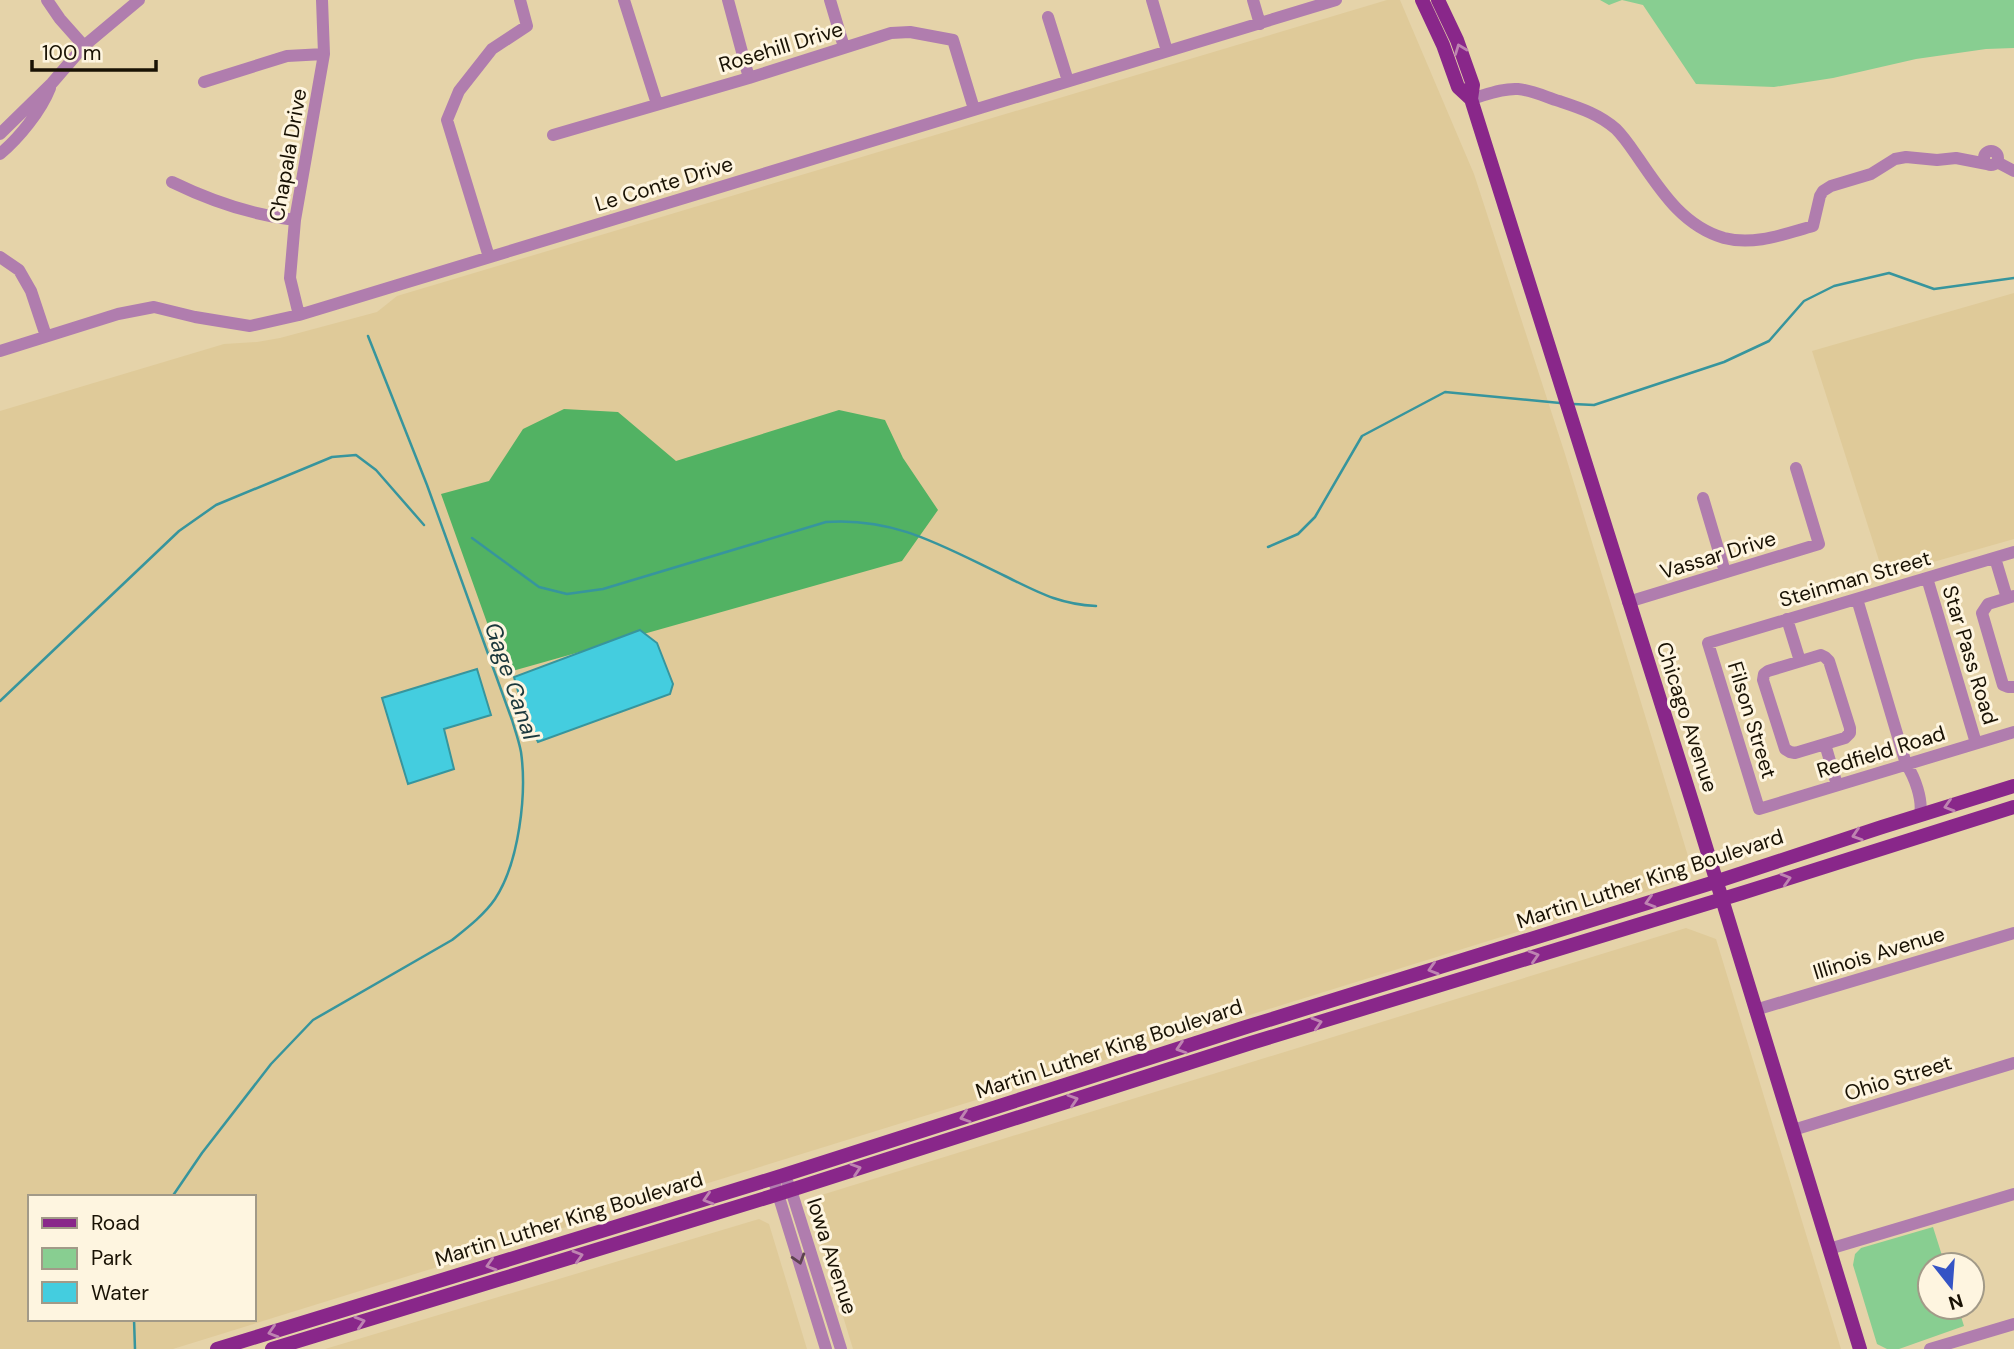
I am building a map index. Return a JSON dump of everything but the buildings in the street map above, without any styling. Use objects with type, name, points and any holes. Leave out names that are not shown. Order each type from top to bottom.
[{"type":"main road","name":"Chicago Avenue","points":[[1422,0],[1443,45],[1458,87],[1471,99]]},
{"type":"main road","points":[[1432,0],[1440,16],[1447,20]]},
{"type":"main road","name":"Chicago Avenue","points":[[1438,0],[1473,85],[1471,99],[1860,1349]]},
{"type":"main road","name":"Martin Luther King Boulevard","points":[[216,1349],[779,1177],[2014,786]]},
{"type":"main road","name":"Martin Luther King Boulevard","points":[[272,1349],[785,1192],[1251,1043],[2014,807]]},
{"type":"street","points":[[47,0],[84,46]]},
{"type":"street","points":[[0,134],[52,83],[84,46],[139,0]]},
{"type":"street","name":"Chapala Drive","points":[[299,315],[290,278],[295,220],[324,54],[322,0]]},
{"type":"street","points":[[489,257],[446,120],[459,91],[492,49],[527,26],[520,0]]},
{"type":"street","points":[[624,0],[657,104]]},
{"type":"street","points":[[728,0],[749,78]]},
{"type":"street","points":[[830,0],[844,47]]},
{"type":"street","points":[[1152,0],[1167,51]]},
{"type":"street","points":[[1253,0],[1260,23]]},
{"type":"street","name":"Le Conte Drive","points":[[0,351],[118,314],[154,307],[250,326],[299,315],[1260,23],[1314,3],[1336,0]]},
{"type":"street","points":[[1048,17],[1068,81]]},
{"type":"street","name":"Rosehill Drive","points":[[553,135],[891,33],[910,32],[953,40],[974,109]]},
{"type":"street","points":[[204,82],[287,56],[324,54]]},
{"type":"street","points":[[0,154],[44,103],[52,83]]},
{"type":"street","points":[[1471,99],[1517,89],[1598,116],[1619,132],[1667,199],[1682,214],[1714,234],[1743,241],[1772,237],[1813,226],[1823,191],[1871,174],[1895,159],[1956,158],[1992,163],[2014,170]]},
{"type":"street","points":[[172,182],[241,210],[295,220]]},
{"type":"street","points":[[0,257],[19,270],[31,291],[46,336]]},
{"type":"street","name":"Vassar Drive","points":[[1628,602],[1819,544],[1796,468]]},
{"type":"street","points":[[1703,498],[1725,572]]},
{"type":"street","name":"Steinman Street","points":[[1708,643],[2014,552]]},
{"type":"street","points":[[1995,558],[2011,597],[1988,604],[1982,613],[2003,685],[2014,687]]},
{"type":"street","name":"Star Pass Road","points":[[1927,578],[1976,743]]},
{"type":"street","points":[[1857,599],[1906,764],[1911,771],[1922,806],[1920,815]]},
{"type":"street","points":[[1787,619],[1800,661]]},
{"type":"street","name":"Filson Street","points":[[1708,643],[1759,809]]},
{"type":"street","points":[[1821,655],[1829,661],[1850,733],[1845,738],[1795,753],[1785,749],[1763,680],[1764,674],[1769,671],[1800,661],[1821,655]]},
{"type":"street","name":"Redfield Road","points":[[1759,809],[2014,732]]},
{"type":"street","points":[[1825,744],[1838,785]]},
{"type":"street","name":"Illinois Avenue","points":[[1755,1010],[2014,933]]},
{"type":"street","name":"Ohio Street","points":[[1793,1130],[2014,1063]]},
{"type":"street","name":"Iowa Avenue","points":[[779,1177],[841,1349]]},
{"type":"street","name":"Iowa Avenue","points":[[785,1192],[827,1349]]},
{"type":"street","points":[[1829,1249],[2014,1194]]},
{"type":"street","points":[[1930,1349],[2014,1324]]},
{"type":"shaded area","points":[[1387,0],[1400,0],[1474,174],[1565,454],[1688,856],[1672,884],[173,1349],[0,1349],[0,411],[224,344],[280,338],[377,312],[397,296]]},
{"type":"shaded area","points":[[2014,293],[2014,539],[1884,576],[1812,351]]},
{"type":"shaded area","points":[[1686,928],[1716,939],[1841,1349],[853,1349],[810,1208],[815,1197]]},
{"type":"shaded area","points":[[759,1219],[769,1224],[807,1349],[325,1349]]},
{"type":"green space","points":[[1600,0],[1622,0],[1609,5]]},
{"type":"green space","points":[[1622,0],[2014,0],[2014,48],[1986,49],[1916,59],[1833,78],[1774,87],[1696,84],[1643,5]]},
{"type":"green space","points":[[564,409],[618,412],[676,461],[839,410],[885,420],[903,458],[938,510],[902,561],[505,673],[441,494],[489,481],[523,429]]},
{"type":"green space","points":[[1933,1227],[1941,1251],[1916,1251],[1916,1321],[1962,1321],[1964,1326],[1899,1349],[1887,1349],[1877,1344],[1853,1265],[1855,1254],[1861,1248]]},
{"type":"water","points":[[640,630],[657,643],[673,684],[670,694],[538,742],[524,713],[514,677]]},
{"type":"water","points":[[477,669],[491,715],[444,729],[454,769],[408,784],[382,698]]},
{"type":"waterway","points":[[1573,404],[1594,405],[1724,362],[1769,341],[1804,301],[1834,286],[1889,273],[1934,289],[2014,278]]},
{"type":"waterway","name":"Gage Canal","points":[[173,1195],[202,1153],[271,1064],[313,1020],[452,940],[469,926],[495,899],[510,867],[515,848],[523,788],[518,740],[427,485],[368,336]]},
{"type":"waterway","points":[[1268,547],[1298,534],[1315,517],[1362,436],[1445,392],[1560,403]]},
{"type":"waterway","points":[[0,701],[179,531],[216,505],[332,457],[356,455],[376,470],[424,525]]},
{"type":"waterway","points":[[472,538],[539,587],[567,594],[603,589],[826,522],[875,524],[919,536],[1049,596],[1070,603],[1096,606]]},
{"type":"waterway","name":"Gage Canal","points":[[134,1321],[135,1349]]}]
